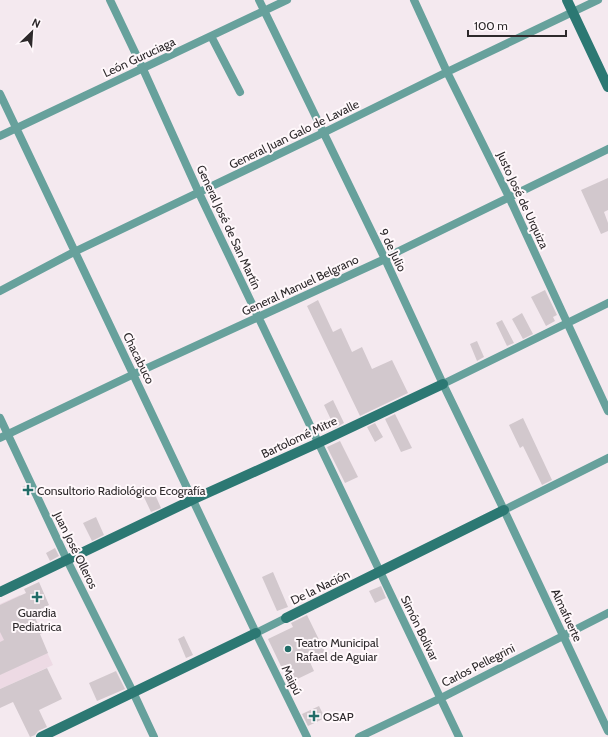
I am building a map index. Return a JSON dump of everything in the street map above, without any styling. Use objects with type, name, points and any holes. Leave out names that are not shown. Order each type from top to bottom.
[{"type":"street","name":"General José de San Martín","points":[[110,0],[199,193],[380,572]]},
{"type":"street","name":"9 de Julio","points":[[259,0],[385,259],[504,510]]},
{"type":"street","name":"León Guruciaga","points":[[0,136],[287,0]]},
{"type":"street","name":"Justo José de Urquiza","points":[[414,0],[447,72],[509,197],[608,411]]},
{"type":"street","points":[[567,0],[608,87]]},
{"type":"street","name":"General Juan Galo de Lavalle","points":[[0,291],[74,252],[323,134],[447,72],[598,0]]},
{"type":"street","points":[[211,36],[240,92]]},
{"type":"street","name":"Chacabuco","points":[[0,94],[74,252],[194,499],[256,633]]},
{"type":"street","name":"General Manuel Belgrano","points":[[4,436],[134,374],[385,259],[608,149]]},
{"type":"street","name":"Bartolomé Mitre","points":[[0,592],[194,499],[443,384],[608,303]]},
{"type":"street","name":"Juan José Olleros","points":[[0,418],[4,436],[134,692],[154,737]]},
{"type":"street","name":"De la Nación","points":[[41,737],[380,572],[608,458]]},
{"type":"street","name":"Almafuerte","points":[[504,510],[608,731]]},
{"type":"street","name":"Simón Bolívar","points":[[380,572],[459,737]]},
{"type":"street","name":"Carlos Pellegrini","points":[[359,737],[441,698],[608,613]]},
{"type":"street","name":"Maipú","points":[[256,633],[307,737]]},
{"type":"shaded area","points":[[20,595],[53,665],[0,689],[0,604]]},
{"type":"building","points":[[608,178],[608,210],[604,212],[608,223],[608,231],[601,234],[581,190]]},
{"type":"building","points":[[545,290],[557,315],[553,317],[555,321],[546,326],[531,297]]},
{"type":"building","points":[[318,300],[333,332],[341,328],[352,352],[362,347],[372,369],[392,360],[408,393],[360,416],[307,306]]},
{"type":"building","points":[[522,313],[533,334],[523,339],[512,319]]},
{"type":"building","points":[[502,320],[514,343],[507,346],[496,323]]},
{"type":"building","points":[[477,341],[484,357],[477,361],[470,344]]},
{"type":"building","points":[[333,400],[344,423],[335,428],[324,405]]},
{"type":"building","points":[[395,414],[412,448],[401,452],[385,419]]},
{"type":"building","points":[[523,418],[552,480],[542,485],[523,446],[520,448],[509,425]]},
{"type":"building","points":[[375,423],[383,437],[375,442],[367,427]]},
{"type":"building","points":[[340,441],[358,477],[345,483],[327,447]]},
{"type":"building","points":[[26,486],[30,493],[26,495],[22,487]]},
{"type":"building","points":[[153,490],[161,508],[151,512],[143,495]]},
{"type":"building","points":[[96,517],[104,535],[92,541],[83,523]]},
{"type":"building","points":[[55,548],[59,556],[50,561],[46,553]]},
{"type":"building","points":[[273,572],[288,607],[277,611],[262,577]]},
{"type":"building","points":[[39,582],[49,605],[33,613],[42,633],[40,634],[48,653],[0,675],[0,642],[4,640],[0,632],[0,605],[26,593],[24,589]]},
{"type":"building","points":[[381,586],[386,598],[375,603],[369,591]]},
{"type":"building","name":"Teatro Municipal Rafael de Aguiar","points":[[307,615],[325,652],[309,660],[314,671],[289,683],[268,639],[293,627],[291,623]]},
{"type":"building","points":[[184,636],[193,655],[186,658],[178,639]]},
{"type":"building","points":[[47,668],[62,699],[39,710],[47,727],[30,737],[13,702],[0,708],[0,689]]},
{"type":"building","points":[[116,671],[125,689],[97,701],[89,683]]},
{"type":"building","name":"OSAP","points":[[319,706],[325,718],[308,726],[302,714]]},
{"type":"place","name":"Consultorio Radiológico Ecografía","points":[[28,490]]},
{"type":"place","name":"Guardia Pediatrica","points":[[37,597]]},
{"type":"place","name":"Teatro Municipal Rafael de Aguiar","points":[[288,649]]},
{"type":"place","name":"OSAP","points":[[314,716]]}]
